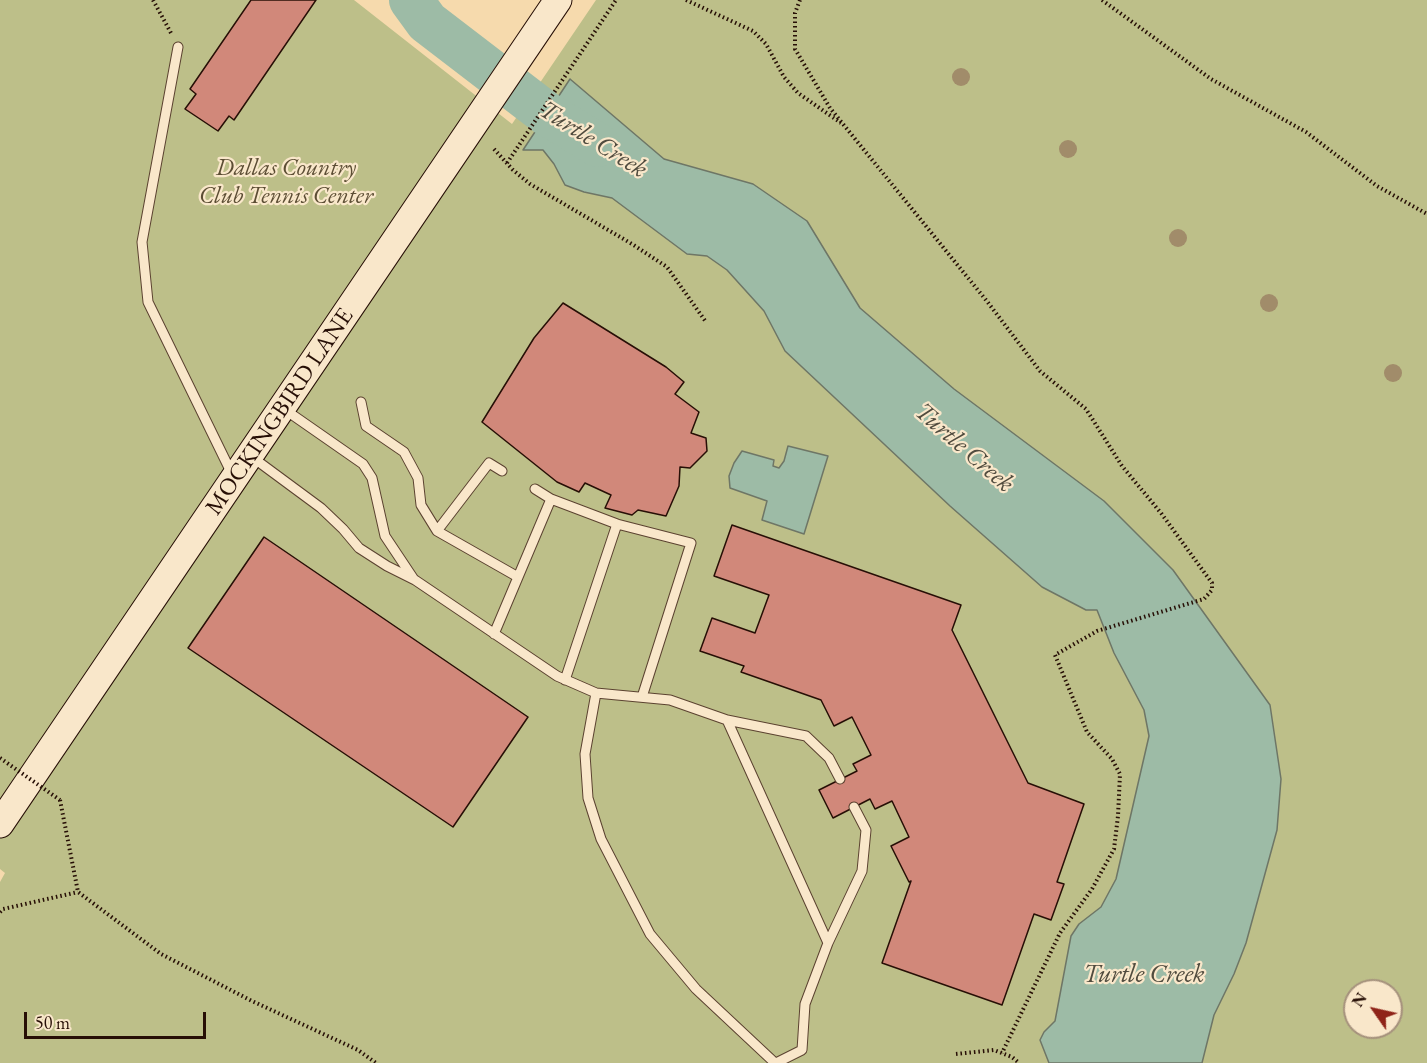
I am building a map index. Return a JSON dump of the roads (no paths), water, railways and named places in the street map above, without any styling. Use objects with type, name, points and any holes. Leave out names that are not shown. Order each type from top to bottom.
[{"type":"main road","name":"MOCKINGBIRD LANE","points":[[0,824],[558,0]]},
{"type":"lane","points":[[178,47],[142,242],[148,302],[234,478]]},
{"type":"lane","points":[[361,402],[366,426],[404,452],[418,478],[421,505],[437,531],[519,577]]},
{"type":"lane","points":[[282,408],[363,464],[372,478],[385,536],[414,580]]},
{"type":"lane","points":[[250,456],[321,508],[360,548],[414,580],[565,680],[596,693],[670,700],[727,720],[806,736],[830,758],[840,779]]},
{"type":"lane","points":[[437,531],[489,463],[502,471]]},
{"type":"lane","points":[[535,489],[551,499],[617,524],[691,543],[642,697]]},
{"type":"lane","points":[[494,634],[551,499]]},
{"type":"lane","points":[[565,680],[617,524]]},
{"type":"lane","points":[[596,693],[585,754],[588,798],[601,839],[650,934],[696,989],[776,1063],[802,1050],[805,1004],[828,943],[862,871],[866,830],[854,807]]},
{"type":"lane","points":[[727,720],[828,943]]},
{"type":"water","name":"Turtle Creek","points":[[570,79],[664,159],[753,184],[807,221],[860,308],[954,389],[1104,501],[1173,570],[1270,705],[1281,779],[1277,830],[1246,943],[1214,1015],[1202,1063],[1049,1063],[1040,1040],[1044,1032],[1055,1021],[1071,936],[1079,924],[1101,907],[1116,879],[1149,736],[1144,710],[1114,653],[1097,610],[1086,610],[1042,587],[950,506],[785,351],[764,311],[727,270],[707,256],[687,254],[612,198],[565,185],[554,164],[543,150],[523,150]]},
{"type":"water","points":[[788,446],[828,456],[804,534],[762,520],[767,501],[730,488],[729,476],[742,451],[774,460],[773,466],[779,468],[784,461]]},
{"type":"waterway","name":"Turtle Creek","points":[[411,0],[427,22],[547,114],[598,145]]},
{"type":"park label","name":"Dallas Country Club Tennis Center","points":[[286,182]]}]
